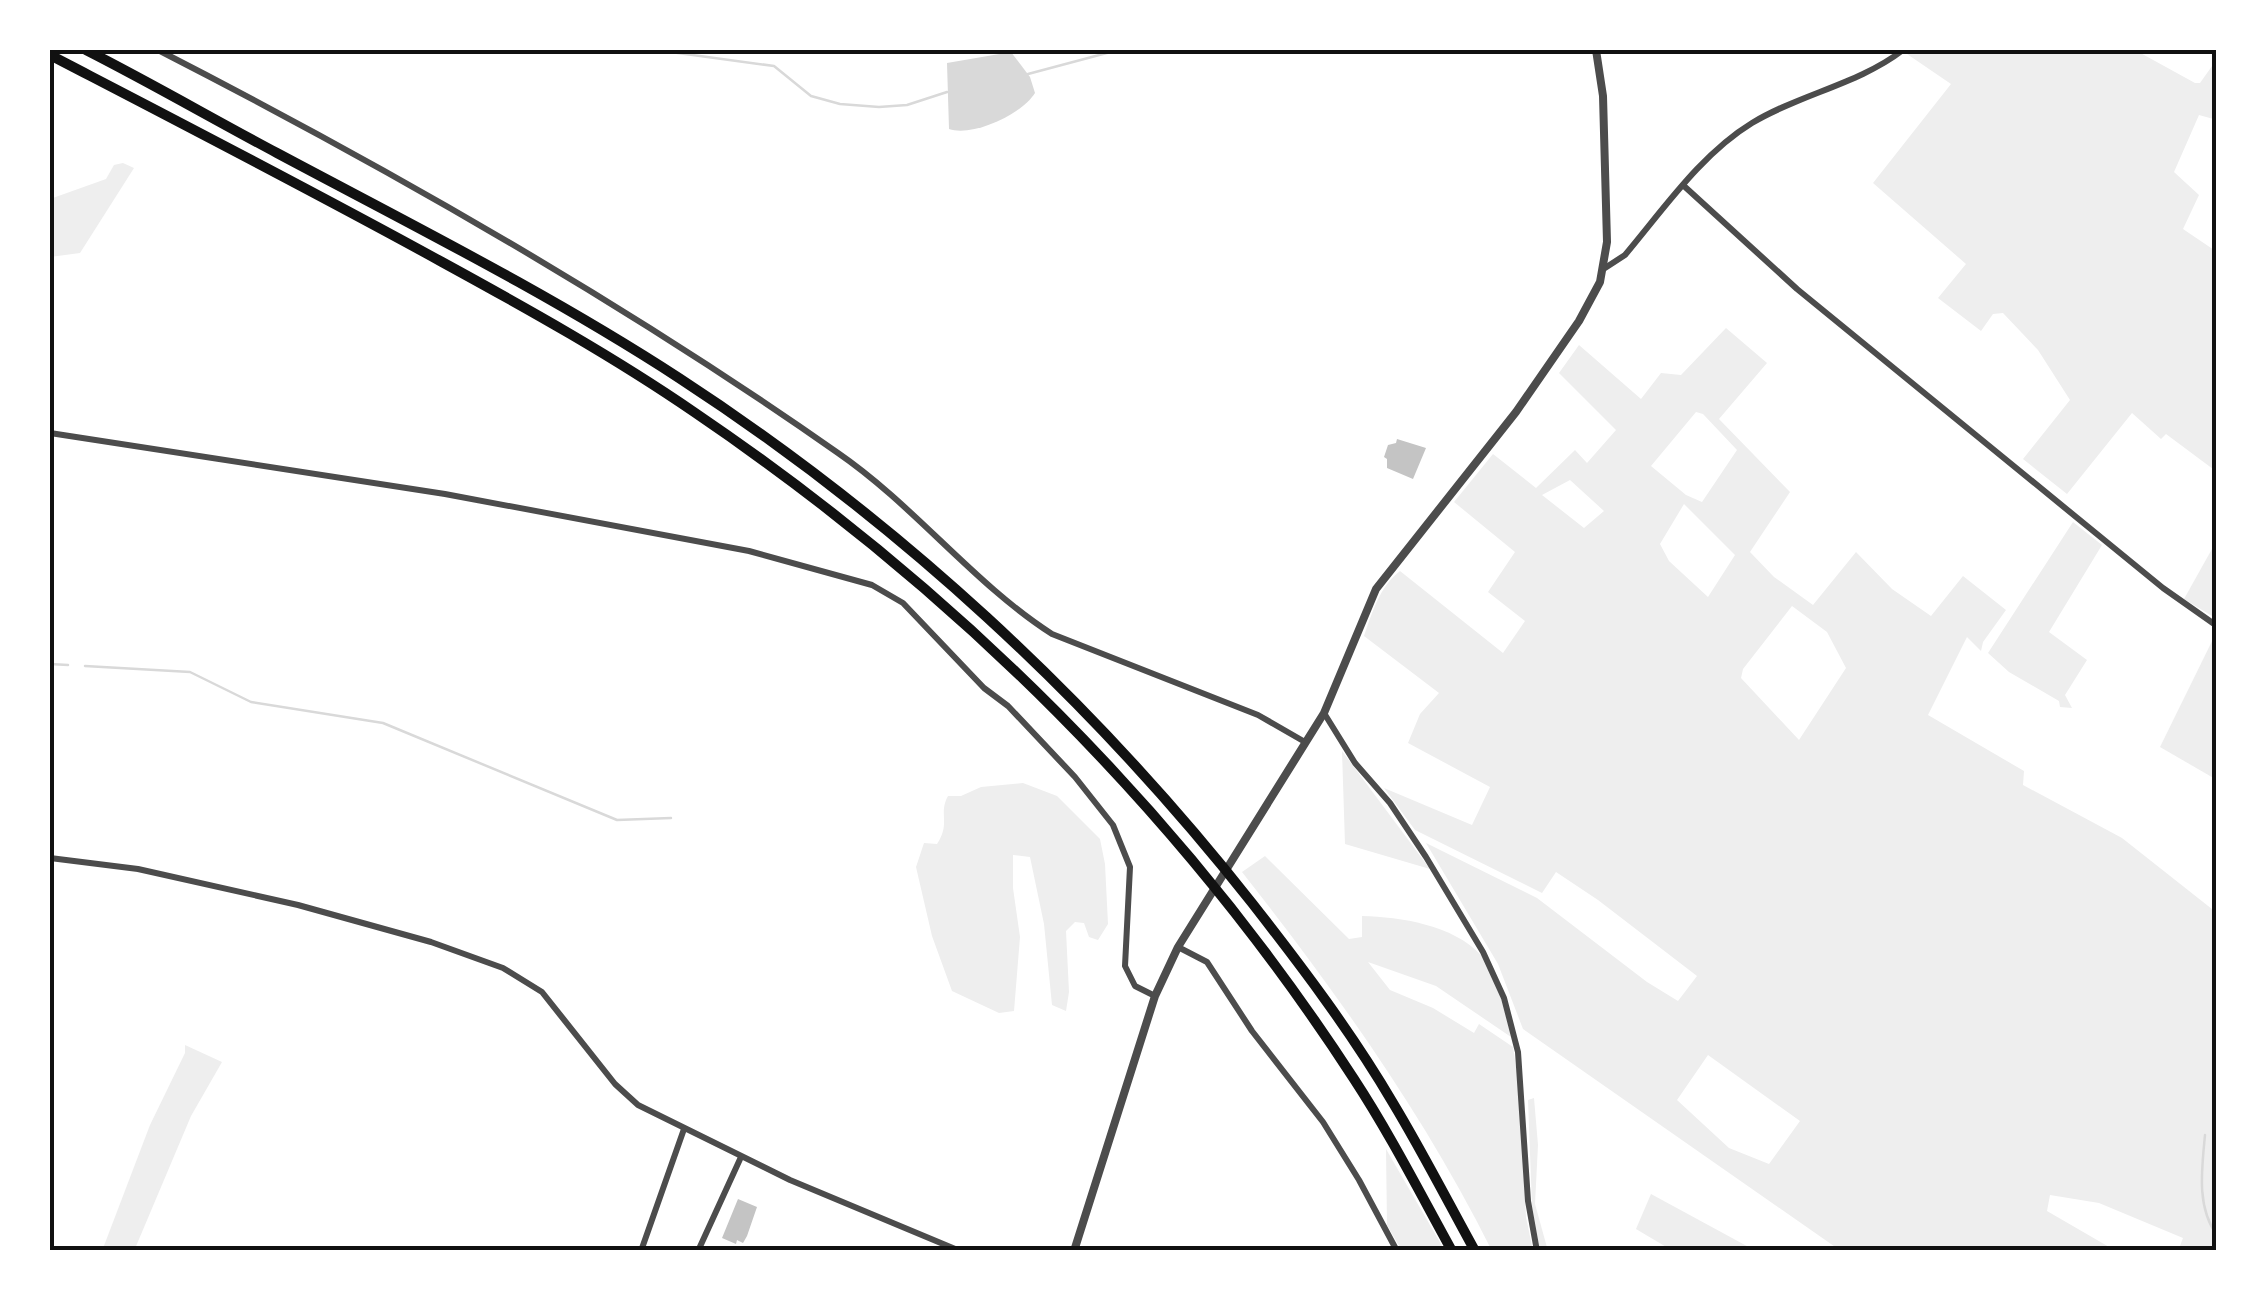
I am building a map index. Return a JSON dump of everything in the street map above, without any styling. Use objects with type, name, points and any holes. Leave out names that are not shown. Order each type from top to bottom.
[{"type":"highway","points":[[86,50],[417,226],[616,339],[788,454],[916,554],[1041,667],[1145,774],[1204,842],[1275,932],[1357,1048],[1394,1104],[1475,1251]]},
{"type":"highway","points":[[50,55],[243,154],[610,357],[763,460],[910,573],[1070,725],[1188,855],[1288,982],[1345,1065],[1378,1116],[1452,1251]]},
{"type":"street","points":[[158,50],[320,132],[582,286],[762,400],[843,456],[906,507],[1026,618],[1102,656],[1258,714],[1305,742]]},
{"type":"street","points":[[1074,1251],[1154,996],[1178,947],[1324,713],[1376,590],[1516,412],[1579,321],[1605,268],[1602,96],[1596,50]]},
{"type":"street","points":[[1605,268],[1624,255],[1728,139],[1753,122],[1872,70],[1904,50]]},
{"type":"street","points":[[1684,186],[1797,289],[2163,588],[2217,626]]},
{"type":"street","points":[[50,433],[445,494],[749,551],[872,585],[903,603],[972,676],[1008,706],[1113,825],[1130,867],[1125,966],[1135,986],[1154,996]]},
{"type":"street","points":[[1324,713],[1354,763],[1390,803],[1426,857],[1489,963],[1504,998],[1520,1068],[1528,1201],[1537,1251]]},
{"type":"street","points":[[50,858],[138,868],[298,906],[431,942],[503,968],[542,992],[615,1084],[638,1105],[740,1157],[960,1251]]},
{"type":"street","points":[[1178,947],[1206,962],[1252,1032],[1324,1122],[1397,1251]]},
{"type":"street","points":[[641,1251],[684,1128]]},
{"type":"street","points":[[698,1251],[740,1157]]},
{"type":"shaded area","points":[[1912,50],[2135,50],[2195,83],[2200,83],[2217,59],[2217,120],[2199,115],[2174,172],[2199,195],[2183,229],[2217,252],[2217,472],[2166,434],[2161,439],[2132,413],[2067,494],[2023,459],[2070,400],[2038,350],[2003,313],[1993,314],[1981,331],[1938,298],[1966,264],[1873,183],[1951,84],[1907,54]]},
{"type":"shaded area","points":[[1011,52],[1030,77],[1035,93],[1029,101],[983,127],[949,129],[947,63]]},
{"type":"shaded area","points":[[123,163],[134,168],[80,253],[50,257],[50,199],[106,179],[114,165]]},
{"type":"shaded area","points":[[1726,328],[1767,363],[1719,419],[1790,492],[1750,552],[1774,577],[1813,605],[1856,552],[1892,589],[1931,616],[1963,576],[2006,610],[1981,651],[1967,637],[1928,715],[2024,771],[2023,785],[2122,838],[2217,913],[2217,1251],[2178,1251],[2183,1238],[2099,1203],[2050,1195],[2047,1211],[2116,1251],[1841,1251],[1523,1029],[1498,964],[1426,843],[1537,898],[1678,1001],[1697,976],[1556,872],[1542,893],[1415,830],[1384,788],[1472,825],[1490,787],[1408,743],[1420,714],[1439,693],[1364,636],[1382,592],[1400,571],[1503,653],[1525,621],[1488,592],[1515,552],[1454,502],[1493,454],[1536,488],[1575,450],[1587,463],[1616,430],[1559,373],[1579,345],[1641,399],[1661,373],[1681,375]],"holes":[[[1696,412],[1703,414],[1737,450],[1702,502],[1686,495],[1651,466]],[[1570,480],[1604,511],[1584,528],[1542,495]],[[1684,504],[1735,555],[1708,597],[1669,561],[1660,544]],[[1792,606],[1827,632],[1846,668],[1799,740],[1741,678],[1743,669]],[[1708,1055],[1800,1121],[1769,1164],[1729,1148],[1677,1100]]]},
{"type":"shaded area","points":[[2073,522],[2102,545],[2049,632],[2087,660],[2065,695],[2072,708],[2060,707],[2059,701],[2009,672],[1988,653]]},
{"type":"shaded area","points":[[2217,540],[2217,619],[2184,599]]},
{"type":"shaded area","points":[[2217,631],[2217,780],[2160,747]]},
{"type":"shaded area","points":[[1342,751],[1430,869],[1345,844]]},
{"type":"shaded area","points":[[1023,783],[1057,796],[1100,839],[1105,864],[1108,924],[1098,940],[1089,937],[1084,923],[1075,922],[1066,931],[1066,1011],[1052,1005],[1044,924],[1030,857],[1013,855],[1020,937],[1014,1011],[999,1013],[952,991],[932,936],[916,867],[924,843],[937,844],[941,837],[948,796],[961,796],[981,787]]},
{"type":"shaded area","points":[[1265,856],[1349,939],[1362,937],[1362,916],[1393,918],[1456,936],[1486,962],[1500,994],[1511,1037],[1436,986],[1368,962],[1390,990],[1433,1008],[1474,1033],[1479,1024],[1513,1047],[1520,1093],[1526,1217],[1533,1251],[1492,1251],[1438,1151],[1377,1055],[1242,872]]},
{"type":"shaded area","points":[[185,1045],[222,1062],[191,1116],[134,1251],[102,1251],[150,1125],[185,1053]]},
{"type":"shaded area","points":[[1534,1098],[1538,1145],[1535,1204],[1548,1251],[1540,1251],[1532,1206],[1528,1100]]},
{"type":"shaded area","points":[[1386,1149],[1445,1251],[1402,1251],[1387,1225]]},
{"type":"shaded area","points":[[1651,1194],[1756,1251],[1673,1251],[1636,1229]]},
{"type":"building","points":[[1397,439],[1426,448],[1413,479],[1387,468],[1384,457],[1388,445]]},
{"type":"building","points":[[738,1199],[757,1207],[747,1236],[743,1243],[737,1240],[736,1244],[722,1238]]},
{"type":"waterway","points":[[656,50],[774,66],[811,96],[840,104],[907,105],[947,92]]},
{"type":"waterway","points":[[1028,74],[1118,50]]},
{"type":"waterway","points":[[50,664],[68,665]]},
{"type":"waterway","points":[[85,666],[190,672],[251,702],[383,723],[617,820],[671,818]]},
{"type":"waterway","points":[[2205,1135],[2203,1200],[2217,1235]]}]
